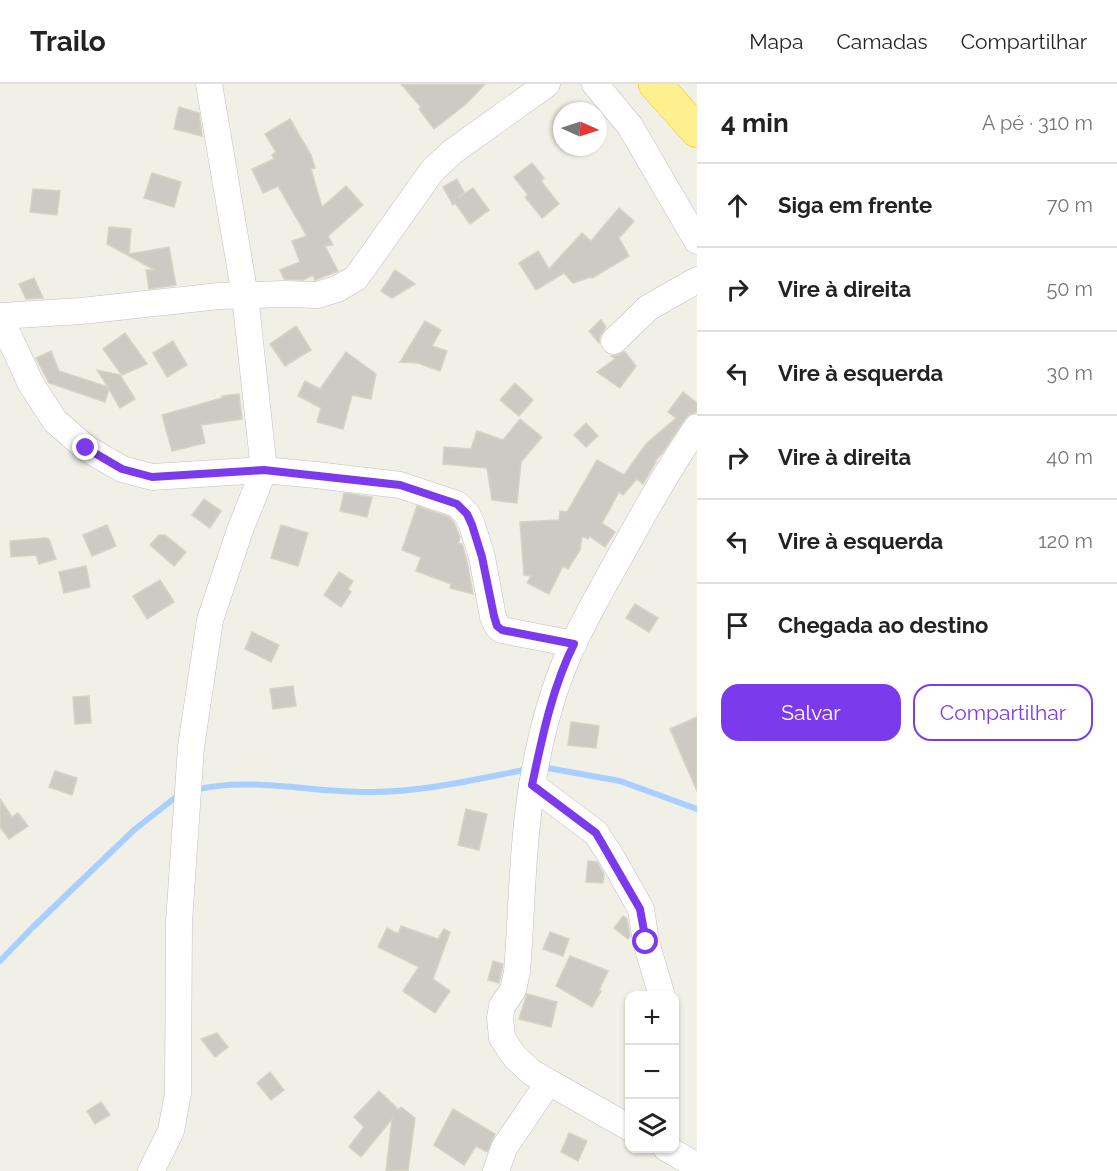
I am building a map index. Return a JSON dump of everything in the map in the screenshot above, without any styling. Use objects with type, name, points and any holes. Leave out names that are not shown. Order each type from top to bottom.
[{"type":"highway","points":[[655,84],[697,131]]},
{"type":"street","points":[[151,1171],[171,1131],[178,1093],[181,899],[191,747],[210,620],[240,530],[264,470],[245,296],[209,84]]},
{"type":"street","points":[[547,84],[452,153],[432,171],[356,278],[337,289],[316,295],[219,296],[81,311],[0,316],[31,384],[55,421],[86,448],[122,469],[152,477],[264,470],[400,485],[457,504],[467,514],[472,525],[482,557],[497,626],[502,630],[574,644]]},
{"type":"street","points":[[595,84],[630,126],[697,241]]},
{"type":"street","points":[[614,341],[648,308],[697,280]]},
{"type":"street","points":[[625,1125],[531,1072],[515,1057],[502,1038],[500,1018],[502,1006],[513,990],[517,972],[525,837],[532,785],[556,690],[574,644],[656,491],[697,427]]},
{"type":"street","points":[[532,785],[596,833],[614,861],[640,909],[646,942],[661,991]]},
{"type":"street","points":[[496,1171],[504,1148],[548,1083]]},
{"type":"street","points":[[673,1153],[697,1166]]},
{"type":"building","points":[[401,84],[485,84],[466,104],[434,129],[419,109],[421,107]]},
{"type":"building","points":[[179,107],[199,113],[202,136],[174,129]]},
{"type":"building","points":[[290,119],[311,155],[315,168],[311,169],[322,207],[346,186],[363,205],[328,236],[333,245],[325,246],[338,271],[315,280],[313,275],[303,280],[284,279],[280,270],[300,262],[292,241],[307,236],[278,186],[263,193],[252,169],[274,159],[272,155],[276,152],[265,134]]},
{"type":"building","points":[[532,163],[544,178],[541,181],[559,204],[542,218],[525,197],[528,195],[514,177]]},
{"type":"building","points":[[152,173],[181,182],[174,207],[144,198]]},
{"type":"building","points":[[457,179],[464,192],[458,198],[473,188],[489,210],[470,224],[455,203],[453,205],[443,187]]},
{"type":"building","points":[[33,189],[60,191],[57,215],[30,212]]},
{"type":"building","points":[[619,208],[634,221],[619,238],[629,256],[592,278],[573,283],[564,273],[536,290],[519,263],[538,251],[549,269],[582,233],[591,241]]},
{"type":"building","points":[[109,227],[131,229],[129,254],[169,247],[176,285],[149,289],[146,270],[155,270],[107,244]]},
{"type":"building","points":[[395,270],[415,284],[392,298],[381,291]]},
{"type":"building","points":[[34,278],[43,298],[26,299],[19,284]]},
{"type":"building","points":[[601,320],[606,327],[600,336],[599,343],[589,331]]},
{"type":"building","points":[[425,321],[441,330],[432,346],[447,351],[440,371],[418,363],[400,362]]},
{"type":"building","points":[[296,326],[311,350],[285,366],[270,344]]},
{"type":"building","points":[[125,333],[147,364],[122,375],[103,349]]},
{"type":"building","points":[[173,341],[187,365],[167,377],[153,353]]},
{"type":"building","points":[[51,351],[59,371],[108,387],[97,370],[120,375],[135,399],[120,408],[109,389],[105,402],[49,383],[36,358]]},
{"type":"building","points":[[346,352],[376,374],[371,399],[352,395],[343,429],[317,422],[321,408],[298,396],[305,381],[320,389]]},
{"type":"building","points":[[625,352],[636,366],[620,388],[597,372],[615,359],[611,356]]},
{"type":"building","points":[[515,383],[533,400],[519,416],[500,400]]},
{"type":"building","points":[[683,392],[697,403],[697,412],[685,419],[655,461],[643,484],[637,479],[623,495],[619,492],[602,523],[615,532],[605,547],[589,536],[588,539],[582,536],[580,550],[568,569],[563,566],[549,594],[527,583],[531,576],[524,575],[520,522],[559,520],[560,511],[567,512],[597,460],[624,475],[646,444],[676,418],[668,412]]},
{"type":"building","points":[[239,394],[242,419],[201,425],[205,443],[172,451],[162,415],[222,398],[222,396]]},
{"type":"building","points":[[520,419],[542,437],[521,462],[517,503],[492,500],[487,468],[443,464],[444,447],[471,449],[477,431],[503,440]]},
{"type":"building","points":[[586,423],[598,436],[586,447],[574,435]]},
{"type":"building","points":[[344,493],[372,497],[367,517],[340,511]]},
{"type":"building","points":[[204,499],[221,511],[210,528],[192,515]]},
{"type":"building","points":[[417,506],[449,517],[454,523],[460,537],[458,544],[462,544],[467,561],[473,594],[450,588],[451,584],[416,571],[421,557],[402,550]]},
{"type":"building","points":[[107,525],[116,546],[92,556],[83,535]]},
{"type":"building","points":[[281,525],[308,533],[298,566],[271,558]]},
{"type":"building","points":[[159,535],[165,535],[186,552],[174,566],[150,545]]},
{"type":"building","points":[[49,539],[56,559],[39,564],[36,555],[11,557],[10,541]]},
{"type":"building","points":[[86,566],[90,587],[64,593],[59,572]]},
{"type":"building","points":[[339,572],[353,581],[348,589],[351,592],[341,607],[324,595]]},
{"type":"building","points":[[160,580],[174,602],[147,619],[133,596]]},
{"type":"building","points":[[635,604],[658,618],[649,632],[626,618]]},
{"type":"building","points":[[252,632],[279,645],[271,662],[245,649]]},
{"type":"building","points":[[293,686],[296,706],[273,709],[270,689]]},
{"type":"building","points":[[89,696],[91,723],[75,724],[73,697]]},
{"type":"building","points":[[697,717],[697,791],[670,729]]},
{"type":"building","points":[[571,722],[599,726],[596,748],[568,745]]},
{"type":"building","points":[[55,771],[77,778],[72,795],[49,787]]},
{"type":"building","points":[[0,799],[12,817],[18,813],[28,826],[9,839],[0,827]]},
{"type":"building","points":[[466,809],[487,814],[479,850],[458,845]]},
{"type":"building","points":[[588,861],[597,862],[604,874],[603,883],[586,882]]},
{"type":"building","points":[[623,916],[627,919],[630,936],[628,939],[614,928]]},
{"type":"building","points":[[401,926],[438,939],[444,929],[450,932],[433,979],[450,991],[435,1013],[403,991],[419,967],[378,947],[387,928],[398,934]]},
{"type":"building","points":[[550,932],[569,939],[563,956],[543,949]]},
{"type":"building","points":[[570,956],[608,971],[592,1007],[556,986]]},
{"type":"building","points":[[493,961],[503,964],[499,983],[488,980]]},
{"type":"building","points":[[527,994],[557,1002],[551,1027],[519,1019]]},
{"type":"building","points":[[217,1033],[228,1047],[215,1057],[201,1039]]},
{"type":"building","points":[[270,1072],[284,1090],[271,1100],[257,1083]]},
{"type":"building","points":[[379,1091],[399,1110],[401,1107],[415,1118],[408,1171],[386,1171],[392,1119],[361,1157],[349,1147],[364,1127],[354,1117]]},
{"type":"building","points":[[101,1102],[110,1115],[95,1124],[87,1111]]},
{"type":"building","points":[[453,1109],[495,1134],[487,1152],[476,1146],[464,1165],[434,1145]]},
{"type":"building","points":[[569,1133],[587,1141],[578,1161],[561,1152]]},
{"type":"waterway","points":[[542,767],[620,781],[697,809]]},
{"type":"waterway","points":[[194,790],[238,785],[349,792],[411,790],[529,769]]},
{"type":"waterway","points":[[0,961],[134,830],[181,793]]},
{"type":"route","points":[[86,448],[122,469],[152,477],[264,470],[400,485],[457,504],[467,514],[472,525],[482,557],[497,626],[502,630],[574,644],[556,690],[532,785],[596,833],[640,909],[646,942]]}]
